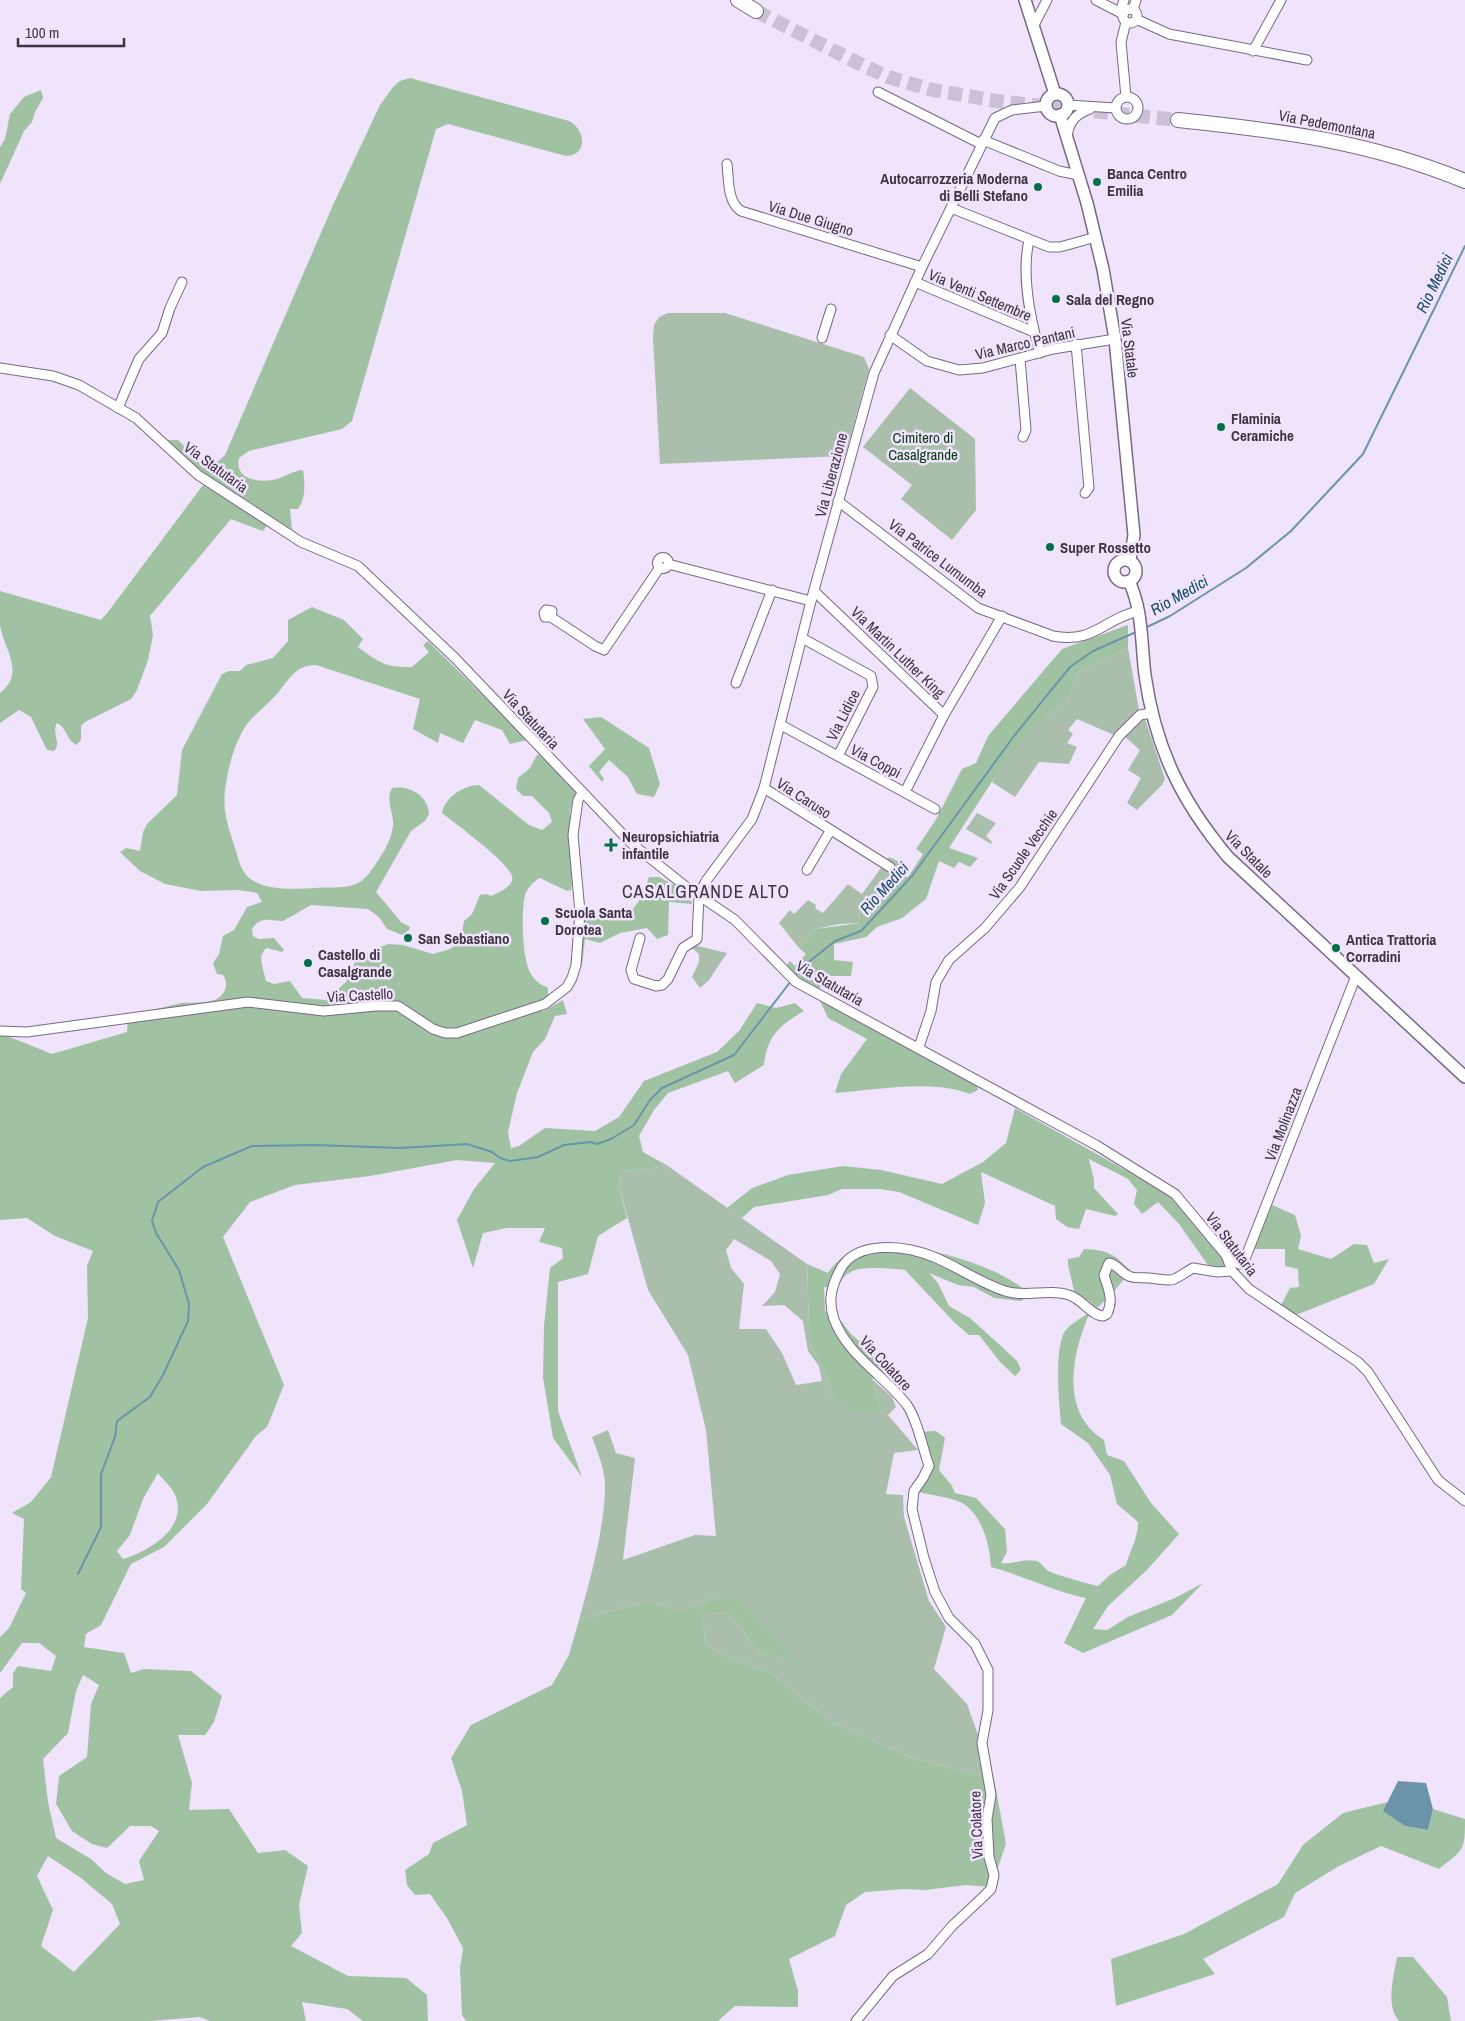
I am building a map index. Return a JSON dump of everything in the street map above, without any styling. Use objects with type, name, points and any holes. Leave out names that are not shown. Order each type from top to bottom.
[{"type":"main road","points":[[738,0],[756,11]]},
{"type":"main road","points":[[1026,0],[1055,94]]},
{"type":"main road","points":[[1055,94],[1064,97],[1068,106],[1066,112],[1060,116],[1050,114],[1046,106],[1048,98],[1055,94]]},
{"type":"main road","name":"Via Statale","points":[[1060,116],[1096,237],[1115,339],[1134,535],[1130,560]]},
{"type":"main road","name":"Via Pedemontana","points":[[1178,120],[1268,129],[1337,140],[1420,163],[1465,181]]},
{"type":"main road","name":"Via Statale","points":[[1129,582],[1135,577],[1137,572],[1135,565],[1130,560]]},
{"type":"main road","name":"Via Statale","points":[[1129,582],[1118,580],[1114,570],[1119,562],[1130,560]]},
{"type":"main road","name":"Via Statale","points":[[1129,582],[1140,621],[1151,713],[1170,769],[1211,836],[1228,857],[1465,1077]]},
{"type":"street","points":[[1026,0],[1040,3],[1046,1]]},
{"type":"street","points":[[1096,0],[1127,14]]},
{"type":"street","points":[[1124,0],[1122,6],[1132,23],[1136,19],[1169,34],[1307,60]]},
{"type":"street","points":[[1126,97],[1121,42],[1127,14],[1136,0]]},
{"type":"street","points":[[1253,51],[1281,0]]},
{"type":"street","points":[[1034,25],[1046,1]]},
{"type":"street","points":[[878,92],[982,142],[1059,171],[1078,175]]},
{"type":"street","points":[[1126,97],[1133,98],[1138,104],[1138,111],[1134,117],[1127,120],[1120,117],[1116,108],[1120,100],[1126,97]]},
{"type":"street","name":"Via Liberazione","points":[[700,895],[706,881],[752,818],[764,788],[811,601],[866,399],[890,335],[982,142],[999,114],[1012,110],[1046,106]]},
{"type":"street","points":[[1068,106],[1116,108]]},
{"type":"street","points":[[1067,137],[1069,125],[1074,118],[1094,107]]},
{"type":"street","name":"Via Due Giugno","points":[[727,164],[731,198],[735,207],[741,211],[922,267]]},
{"type":"street","points":[[951,208],[1029,240],[1055,247],[1096,237]]},
{"type":"street","name":"Via Venti Settembre","points":[[1029,240],[1026,264],[1034,332],[1040,353]]},
{"type":"street","points":[[118,408],[141,356],[157,341],[162,333],[170,308],[182,282]]},
{"type":"street","name":"Via Venti Settembre","points":[[915,282],[1034,332]]},
{"type":"street","points":[[822,338],[831,309]]},
{"type":"street","name":"Via Marco Pantani","points":[[890,335],[927,361],[949,369],[975,369],[1076,344],[1115,339]]},
{"type":"street","points":[[1076,344],[1089,488],[1085,493]]},
{"type":"street","points":[[1020,358],[1026,430],[1022,437]]},
{"type":"street","name":"Via Statutaria","points":[[0,368],[28,370],[62,378],[118,408],[142,423],[198,475],[301,542],[358,566],[455,658],[582,793],[633,844],[735,920],[796,982],[1096,1144],[1175,1194],[1226,1255],[1232,1270],[1249,1289],[1358,1362],[1368,1372],[1438,1480],[1465,1501]]},
{"type":"street","name":"Via Patrice Lumumba","points":[[838,501],[975,606],[1065,638],[1095,632],[1122,615],[1140,621]]},
{"type":"street","points":[[551,617],[604,650],[664,566],[772,590],[811,601]]},
{"type":"street","points":[[736,683],[772,590]]},
{"type":"street","name":"Via Martin Luther King","points":[[814,591],[944,715],[1002,616]]},
{"type":"street","name":"Via Lidice","points":[[802,638],[871,676],[873,680],[873,687],[838,756]]},
{"type":"street","name":"Via Scuole Vecchie","points":[[919,1047],[931,1011],[936,982],[949,960],[985,928],[1020,887],[1119,736],[1140,716],[1151,713]]},
{"type":"street","name":"Via Coppi","points":[[905,792],[944,715]]},
{"type":"street","name":"Via Coppi","points":[[781,725],[935,809]]},
{"type":"street","name":"Via Caruso","points":[[764,788],[890,867]]},
{"type":"street","name":"Via Castello","points":[[0,1031],[27,1032],[248,1002],[324,1012],[376,1006],[398,1006],[433,1029],[450,1034],[466,1031],[545,1004],[567,987],[574,972],[580,912],[573,835],[577,803],[582,793]]},
{"type":"street","name":"Via Caruso","points":[[806,870],[830,831]]},
{"type":"street","points":[[640,938],[631,970],[634,979],[656,986],[662,985],[668,979],[682,948],[697,939],[700,895]]},
{"type":"street","name":"Via Molinazza","points":[[1226,1255],[1239,1264],[1245,1260],[1356,976]]},
{"type":"street","name":"Via Colatore","points":[[856,2021],[893,1976],[928,1954],[952,1926],[983,1897],[991,1888],[994,1875],[989,1857],[987,1819],[990,1795],[982,1744],[988,1710],[988,1670],[975,1644],[949,1618],[934,1592],[912,1509],[914,1491],[929,1466],[908,1407],[853,1349],[835,1320],[831,1304],[832,1287],[841,1267],[850,1256],[875,1247],[914,1252],[933,1256],[1007,1292],[1026,1295],[1066,1294],[1081,1300],[1095,1314],[1103,1316],[1107,1314],[1110,1303],[1110,1291],[1104,1274],[1110,1263],[1131,1277],[1151,1278],[1164,1282],[1174,1281],[1193,1268],[1217,1272],[1232,1270]]},
{"type":"green space","points":[[410,78],[569,121],[579,130],[582,142],[581,147],[573,155],[566,156],[448,124],[436,129],[352,421],[342,429],[249,451],[239,458],[241,472],[250,479],[264,481],[277,479],[303,470],[304,495],[301,505],[298,509],[290,509],[292,529],[271,520],[263,531],[231,519],[150,616],[153,635],[148,660],[137,690],[131,699],[85,722],[81,726],[81,740],[76,745],[57,723],[55,727],[56,748],[54,751],[47,750],[31,717],[19,710],[0,723],[0,693],[8,685],[12,677],[12,669],[0,626],[0,591],[101,620],[108,612],[203,485],[203,479],[165,440],[178,440],[199,462],[205,464],[217,462],[225,455],[333,205],[380,105],[393,87],[400,81]]},
{"type":"green space","points":[[41,90],[43,98],[32,122],[24,131],[0,184],[0,147],[5,139],[10,114],[24,97]]},
{"type":"green space","points":[[668,313],[725,313],[864,357],[869,369],[845,456],[660,464],[653,337],[654,325],[659,317]]},
{"type":"green space","name":"Cimitero di Casalgrande","points":[[910,388],[975,439],[976,510],[952,540],[901,499],[912,485],[863,447]]},
{"type":"green space","points":[[312,607],[344,620],[363,639],[358,647],[377,660],[395,666],[412,667],[429,652],[423,645],[428,641],[528,740],[510,744],[502,730],[475,720],[463,743],[440,733],[438,743],[413,729],[420,699],[316,665],[296,671],[245,727],[236,745],[229,768],[225,791],[225,811],[238,859],[246,874],[259,884],[274,888],[299,889],[352,885],[358,883],[370,872],[388,844],[393,825],[389,798],[392,788],[405,788],[416,793],[425,802],[429,814],[425,821],[411,831],[376,892],[401,922],[410,927],[409,930],[402,935],[387,929],[379,917],[368,909],[311,905],[283,921],[263,920],[252,929],[253,936],[259,939],[274,938],[284,950],[282,952],[267,948],[264,951],[261,959],[266,981],[274,984],[290,981],[302,998],[326,1000],[346,982],[356,960],[372,950],[388,944],[403,945],[433,954],[450,949],[461,940],[464,921],[472,914],[480,895],[487,894],[491,896],[502,891],[511,883],[512,876],[492,853],[442,813],[444,807],[456,793],[467,787],[479,785],[529,825],[542,830],[552,822],[549,813],[532,796],[523,796],[516,789],[518,778],[530,768],[537,755],[542,753],[576,791],[570,811],[572,884],[571,890],[567,891],[540,878],[529,887],[524,903],[524,947],[531,974],[538,982],[548,988],[548,995],[542,1012],[563,1000],[567,1014],[555,1016],[545,1039],[533,1052],[517,1093],[508,1132],[511,1148],[519,1146],[545,1128],[595,1131],[619,1117],[644,1081],[717,1052],[739,1031],[757,1003],[776,1008],[795,1003],[804,1011],[788,1021],[776,1032],[768,1046],[764,1065],[735,1083],[728,1071],[668,1093],[654,1110],[639,1136],[643,1152],[668,1166],[619,1172],[620,1190],[627,1218],[598,1236],[588,1274],[558,1282],[558,1411],[582,1477],[553,1438],[543,1377],[544,1326],[550,1268],[563,1258],[562,1248],[539,1242],[545,1228],[507,1228],[483,1233],[473,1268],[457,1220],[474,1189],[495,1163],[457,1160],[370,1176],[295,1185],[250,1202],[223,1237],[284,1385],[267,1427],[256,1436],[207,1504],[164,1547],[131,1564],[101,1625],[86,1634],[84,1647],[124,1653],[131,1673],[144,1669],[191,1671],[222,1696],[214,1722],[205,1735],[178,1735],[192,1783],[189,1810],[229,1809],[258,1853],[285,1850],[308,1866],[299,1905],[302,1933],[291,1946],[348,1976],[406,1978],[427,1995],[428,2021],[363,2021],[347,2009],[302,2002],[306,2021],[210,2021],[199,2017],[151,2021],[0,2021],[0,1698],[13,1687],[13,1673],[18,1666],[51,1671],[56,1656],[39,1643],[22,1643],[0,1673],[0,1637],[9,1628],[26,1593],[21,1589],[24,1519],[12,1513],[31,1502],[51,1477],[88,1318],[87,1266],[93,1251],[55,1236],[27,1218],[0,1220],[0,1033],[52,1054],[127,1032],[128,1016],[182,1003],[209,1002],[223,994],[226,988],[225,978],[223,975],[217,974],[213,963],[219,954],[223,936],[234,930],[247,907],[262,902],[257,893],[239,890],[201,891],[165,884],[140,871],[120,852],[126,848],[140,851],[143,832],[147,824],[177,795],[182,750],[222,674],[229,671],[240,671],[246,665],[273,658],[288,641],[288,620]],"holes":[[[158,1473],[170,1486],[175,1495],[178,1507],[172,1528],[155,1544],[123,1559],[117,1551],[130,1535],[143,1499]],[[83,1675],[99,1685],[91,1704],[87,1757],[59,1776],[56,1804],[72,1831],[92,1844],[107,1848],[130,1826],[151,1826],[159,1831],[139,1861],[144,1880],[125,1884],[106,1873],[91,1859],[56,1838],[48,1802],[43,1759],[68,1733],[76,1691]],[[48,1856],[81,1878],[112,1904],[120,1924],[74,1972],[41,1946],[53,1910],[37,1876]]]},
{"type":"green space","points":[[1128,625],[1128,648],[1078,672],[1067,701],[1047,714],[1004,763],[949,848],[978,858],[970,867],[959,862],[954,868],[939,861],[926,899],[902,918],[877,927],[866,937],[834,944],[834,960],[853,962],[851,976],[828,976],[819,990],[799,980],[785,967],[790,961],[795,966],[806,954],[799,948],[815,929],[860,923],[859,906],[888,882],[908,877],[923,854],[916,849],[935,821],[962,769],[976,763],[988,736],[1062,649]]},
{"type":"green space","points":[[1128,648],[1139,710],[1114,735],[1077,719],[1068,730],[1073,734],[1067,743],[1077,747],[1069,764],[1039,762],[1015,797],[992,782],[1004,762],[1047,714],[1067,701],[1078,672]]},
{"type":"green space","points":[[1144,716],[1165,779],[1162,785],[1137,810],[1127,803],[1141,778],[1128,770],[1140,750],[1123,735]]},
{"type":"green space","points":[[601,717],[649,748],[660,784],[654,797],[637,794],[628,777],[609,760],[599,772],[604,779],[602,782],[589,766],[605,749],[583,719]]},
{"type":"green space","points":[[977,813],[996,823],[986,836],[992,842],[991,844],[966,829]]},
{"type":"green space","points":[[889,857],[900,862],[901,876],[876,892],[859,906],[860,923],[839,924],[815,929],[799,948],[779,923],[790,910],[794,914],[808,900],[823,913],[848,884],[862,894]]},
{"type":"green space","points":[[649,877],[659,877],[690,894],[692,904],[669,902],[668,935],[657,939],[647,928],[620,933],[600,943],[585,939],[582,966],[575,967],[580,914],[604,919],[616,909],[629,914],[642,897]]},
{"type":"green space","points":[[693,945],[727,953],[709,980],[700,988],[692,977],[699,962],[699,954],[692,948]]},
{"type":"green space","points":[[819,999],[975,1081],[978,1090],[970,1094],[939,1087],[921,1086],[835,1093],[841,1074],[867,1039],[828,1018]]},
{"type":"green space","points":[[1015,1108],[1173,1197],[1219,1252],[1227,1268],[1208,1265],[1179,1224],[1158,1202],[1142,1214],[1134,1204],[1137,1190],[1128,1179],[1089,1159],[1094,1188],[1118,1214],[1115,1216],[1086,1209],[1079,1229],[1067,1227],[1056,1219],[1055,1206],[981,1172],[985,1203],[978,1225],[899,1192],[880,1189],[842,1189],[828,1195],[754,1207],[742,1218],[727,1208],[752,1188],[788,1175],[843,1166],[881,1170],[942,1184],[983,1162],[1006,1143]]},
{"type":"green space","points":[[668,1166],[807,1264],[809,1324],[812,1349],[822,1365],[833,1397],[881,1414],[872,1379],[892,1397],[896,1407],[888,1415],[918,1450],[894,1453],[886,1494],[903,1495],[904,1517],[929,1601],[946,1627],[934,1669],[967,1704],[994,1779],[915,1759],[831,1722],[771,1673],[730,1658],[706,1645],[702,1615],[727,1612],[759,1651],[798,1664],[714,1598],[680,1611],[648,1601],[579,1620],[596,1555],[604,1505],[604,1476],[592,1437],[608,1430],[616,1453],[635,1458],[623,1560],[695,1535],[716,1536],[706,1430],[688,1355],[648,1290],[620,1190],[619,1172]],"holes":[[[734,1239],[771,1261],[780,1274],[775,1292],[762,1306],[784,1305],[803,1321],[808,1351],[819,1366],[822,1381],[796,1385],[782,1353],[766,1329],[739,1329],[744,1284],[731,1268],[726,1250]]]},
{"type":"green space","points":[[1272,1205],[1295,1215],[1301,1236],[1298,1249],[1331,1259],[1354,1244],[1367,1245],[1374,1263],[1389,1259],[1374,1284],[1296,1315],[1281,1305],[1290,1288],[1299,1287],[1298,1269],[1285,1266],[1285,1249],[1254,1249]]},
{"type":"green space","points":[[894,1244],[966,1260],[1001,1275],[1031,1295],[1021,1301],[994,1298],[974,1287],[958,1285],[929,1273],[938,1283],[949,1306],[970,1318],[1017,1361],[1021,1370],[1015,1376],[1000,1362],[979,1335],[969,1335],[955,1323],[905,1270],[861,1269],[847,1274],[836,1288],[824,1287],[825,1311],[842,1322],[851,1334],[879,1358],[886,1376],[872,1379],[881,1414],[854,1412],[833,1397],[822,1365],[812,1349],[809,1324],[807,1264],[828,1273],[835,1264],[849,1253],[865,1247]]},
{"type":"green space","points":[[1084,1249],[1099,1250],[1110,1254],[1131,1271],[1097,1308],[1088,1300],[1075,1295],[1068,1265],[1068,1259],[1079,1257]]},
{"type":"green space","points":[[1090,1312],[1078,1345],[1073,1381],[1075,1398],[1080,1414],[1090,1428],[1104,1440],[1107,1455],[1124,1461],[1151,1503],[1179,1534],[1147,1570],[1108,1606],[1093,1629],[1107,1630],[1128,1617],[1175,1598],[1203,1583],[1172,1615],[1083,1653],[1064,1643],[1086,1598],[991,1567],[989,1551],[981,1524],[971,1510],[960,1502],[919,1492],[913,1488],[927,1465],[919,1432],[936,1431],[945,1438],[939,1470],[952,1486],[955,1493],[976,1498],[1005,1529],[1007,1552],[1001,1563],[1027,1560],[1036,1561],[1052,1573],[1098,1586],[1110,1575],[1126,1565],[1135,1539],[1138,1522],[1117,1504],[1110,1475],[1088,1443],[1061,1424],[1058,1376],[1059,1350],[1067,1328]]},
{"type":"green space","points":[[714,1598],[742,1600],[776,1635],[799,1665],[759,1651],[727,1612],[702,1615],[706,1645],[730,1658],[771,1673],[831,1722],[915,1759],[994,1779],[1006,1844],[991,1887],[966,1885],[925,1890],[904,1889],[865,1892],[846,1905],[835,1936],[789,1959],[798,1991],[798,2007],[735,2006],[718,2021],[466,2021],[462,2015],[460,1968],[463,1948],[447,1918],[430,1894],[415,1895],[407,1885],[405,1870],[429,1854],[433,1843],[467,1825],[462,1791],[451,1758],[471,1725],[552,1685],[569,1655],[579,1620],[648,1601],[680,1611]]},
{"type":"green space","points":[[1388,1802],[1384,1811],[1405,1826],[1428,1830],[1433,1809],[1465,1819],[1464,1838],[1461,1849],[1439,1869],[1381,1846],[1339,1866],[1295,1893],[1284,1917],[1203,1959],[1215,1974],[1116,2006],[1111,1959],[1184,1934],[1278,1884],[1303,1845],[1343,1813]]},
{"type":"green space","points":[[1397,1957],[1413,1957],[1447,1997],[1451,2021],[1399,2021],[1392,2007],[1391,1999]]},
{"type":"water","points":[[1398,1781],[1426,1783],[1433,1809],[1428,1830],[1405,1826],[1383,1811]]},
{"type":"waterway","name":"Rio Medici","points":[[1145,628],[1170,616],[1246,568],[1291,531],[1363,454],[1465,246]]},
{"type":"waterway","name":"Rio Medici","points":[[795,976],[800,969],[835,941],[861,931],[912,876],[1014,736],[1070,667],[1093,651],[1136,632]]},
{"type":"waterway","points":[[78,1574],[101,1527],[101,1474],[115,1437],[117,1421],[150,1397],[163,1375],[188,1321],[189,1304],[179,1270],[156,1233],[152,1221],[158,1202],[203,1167],[252,1146],[316,1145],[400,1148],[467,1144],[492,1152],[500,1158],[510,1161],[538,1157],[564,1145],[591,1142],[597,1144],[611,1139],[634,1125],[650,1100],[662,1088],[734,1055],[791,981]]},
{"type":"tunnel","points":[[756,11],[888,77],[933,90],[997,101],[1178,120]]},
{"type":"place","name":"Banca Centro Emilia","points":[[1097,182]]},
{"type":"place","name":"Autocarrozzeria Moderna di Belli Stefano","points":[[1038,187]]},
{"type":"place","name":"Sala del Regno","points":[[1056,299]]},
{"type":"place","name":"Flaminia Ceramiche","points":[[1221,427]]},
{"type":"place","name":"Super Rossetto","points":[[1050,547]]},
{"type":"place","name":"Neuropsichiatria infantile","points":[[611,845]]},
{"type":"place","name":"Scuola Santa Dorotea","points":[[545,921]]},
{"type":"place","name":"San Sebastiano","points":[[408,938]]},
{"type":"place","name":"Antica Trattoria Corradini","points":[[1336,948]]},
{"type":"place","name":"Castello di Casalgrande","points":[[308,963]]},
{"type":"district","name":"CASALGRANDE ALTO","points":[[706,891]]}]
